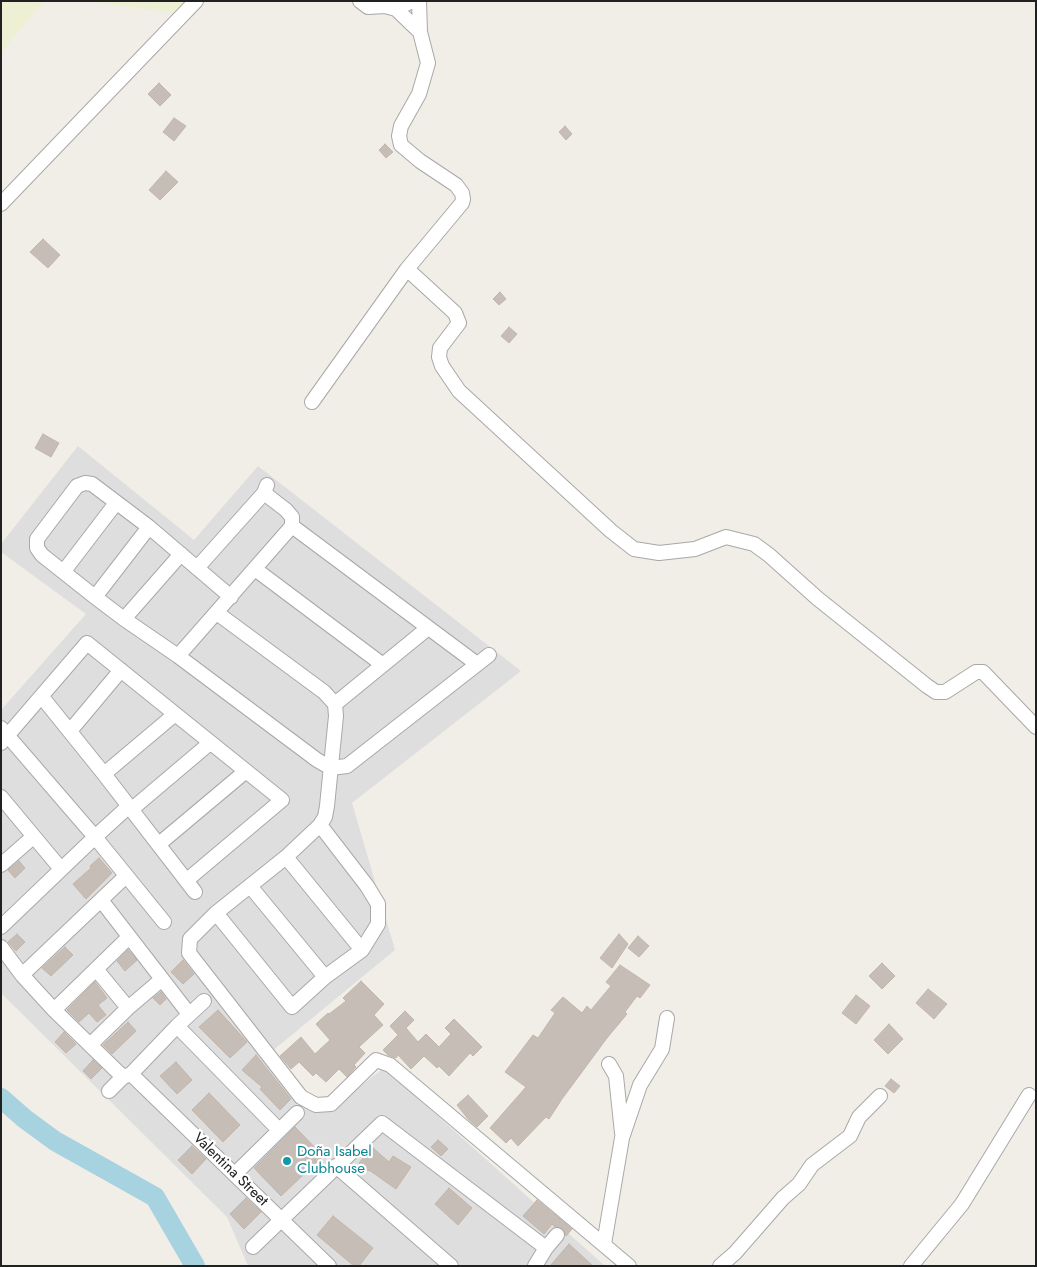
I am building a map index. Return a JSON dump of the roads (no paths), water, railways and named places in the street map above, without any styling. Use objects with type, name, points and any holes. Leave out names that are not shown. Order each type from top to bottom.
[{"type":"street","points":[[1,204],[196,1]]},
{"type":"street","points":[[360,1],[368,7],[385,6],[396,9],[420,32]]},
{"type":"street","points":[[396,9],[412,1]]},
{"type":"street","points":[[312,402],[408,270],[464,199],[456,185],[420,161],[401,145],[399,136],[400,126],[419,94],[428,63],[420,32],[419,1]]},
{"type":"street","points":[[408,270],[455,313],[459,323],[440,348],[439,356],[442,366],[458,391],[611,531],[634,549],[659,553],[695,549],[726,537],[754,544],[817,598],[936,692],[945,692],[976,672],[983,672],[1036,727]]},
{"type":"street","points":[[231,597],[149,527],[92,484],[85,482],[77,486],[37,539],[37,548],[42,555],[95,597],[178,656],[317,760],[331,768],[347,766],[489,655]]},
{"type":"street","points":[[178,656],[292,526],[292,517],[266,489],[198,568]]},
{"type":"street","points":[[64,571],[116,503]]},
{"type":"street","points":[[292,526],[477,664]]},
{"type":"street","points":[[95,597],[149,527]]},
{"type":"street","points":[[124,619],[181,554]]},
{"type":"street","points":[[255,569],[383,665]]},
{"type":"street","points":[[217,612],[324,692],[335,704],[336,716],[328,806],[320,825],[286,858],[216,913],[190,939],[189,953],[301,1097],[316,1105],[331,1104],[376,1060],[390,1065],[629,1266]]},
{"type":"street","points":[[335,704],[428,628]]},
{"type":"street","points":[[164,922],[95,837],[3,735],[42,697],[87,643],[174,715],[282,800],[187,880]]},
{"type":"street","points":[[70,730],[121,670]]},
{"type":"street","points":[[42,697],[160,844],[195,892]]},
{"type":"street","points":[[104,774],[174,715]]},
{"type":"street","points":[[1,927],[95,837],[210,743]]},
{"type":"street","points":[[160,844],[246,771]]},
{"type":"street","points":[[2,800],[61,869]]},
{"type":"street","points":[[216,913],[292,1007],[325,977],[362,950],[378,924],[378,904],[367,886],[320,825]]},
{"type":"street","points":[[1,866],[33,837]]},
{"type":"street","points":[[286,858],[362,950]]},
{"type":"street","points":[[22,975],[126,876]]},
{"type":"street","points":[[250,886],[325,977]]},
{"type":"street","points":[[101,900],[189,1014]]},
{"type":"street","points":[[54,1010],[129,937]]},
{"type":"street","name":"Valentina Street","points":[[1,947],[22,975],[54,1010],[90,1045],[235,1174],[329,1266]]},
{"type":"street","points":[[96,969],[128,1008]]},
{"type":"street","points":[[90,1045],[128,1008],[161,980]]},
{"type":"street","points":[[109,1090],[127,1076],[189,1014],[204,1002]]},
{"type":"street","points":[[604,1244],[622,1138],[640,1085],[662,1048],[666,1018]]},
{"type":"street","points":[[177,1026],[279,1130]]},
{"type":"street","points":[[609,1064],[616,1076],[622,1138]]},
{"type":"street","points":[[911,1266],[962,1204],[1029,1095]]},
{"type":"street","points":[[720,1266],[735,1253],[783,1198],[799,1184],[812,1165],[850,1136],[859,1117],[880,1096]]},
{"type":"street","points":[[235,1174],[297,1113]]},
{"type":"street","points":[[252,1247],[382,1123],[546,1248]]},
{"type":"street","points":[[336,1166],[451,1266]]},
{"type":"street","points":[[535,1266],[557,1235]]},
{"type":"waterway","points":[[1,1098],[55,1141],[155,1197],[195,1266]]},
{"type":"place","name":"Doña Isabel Clubhouse","points":[[287,1161]]}]
